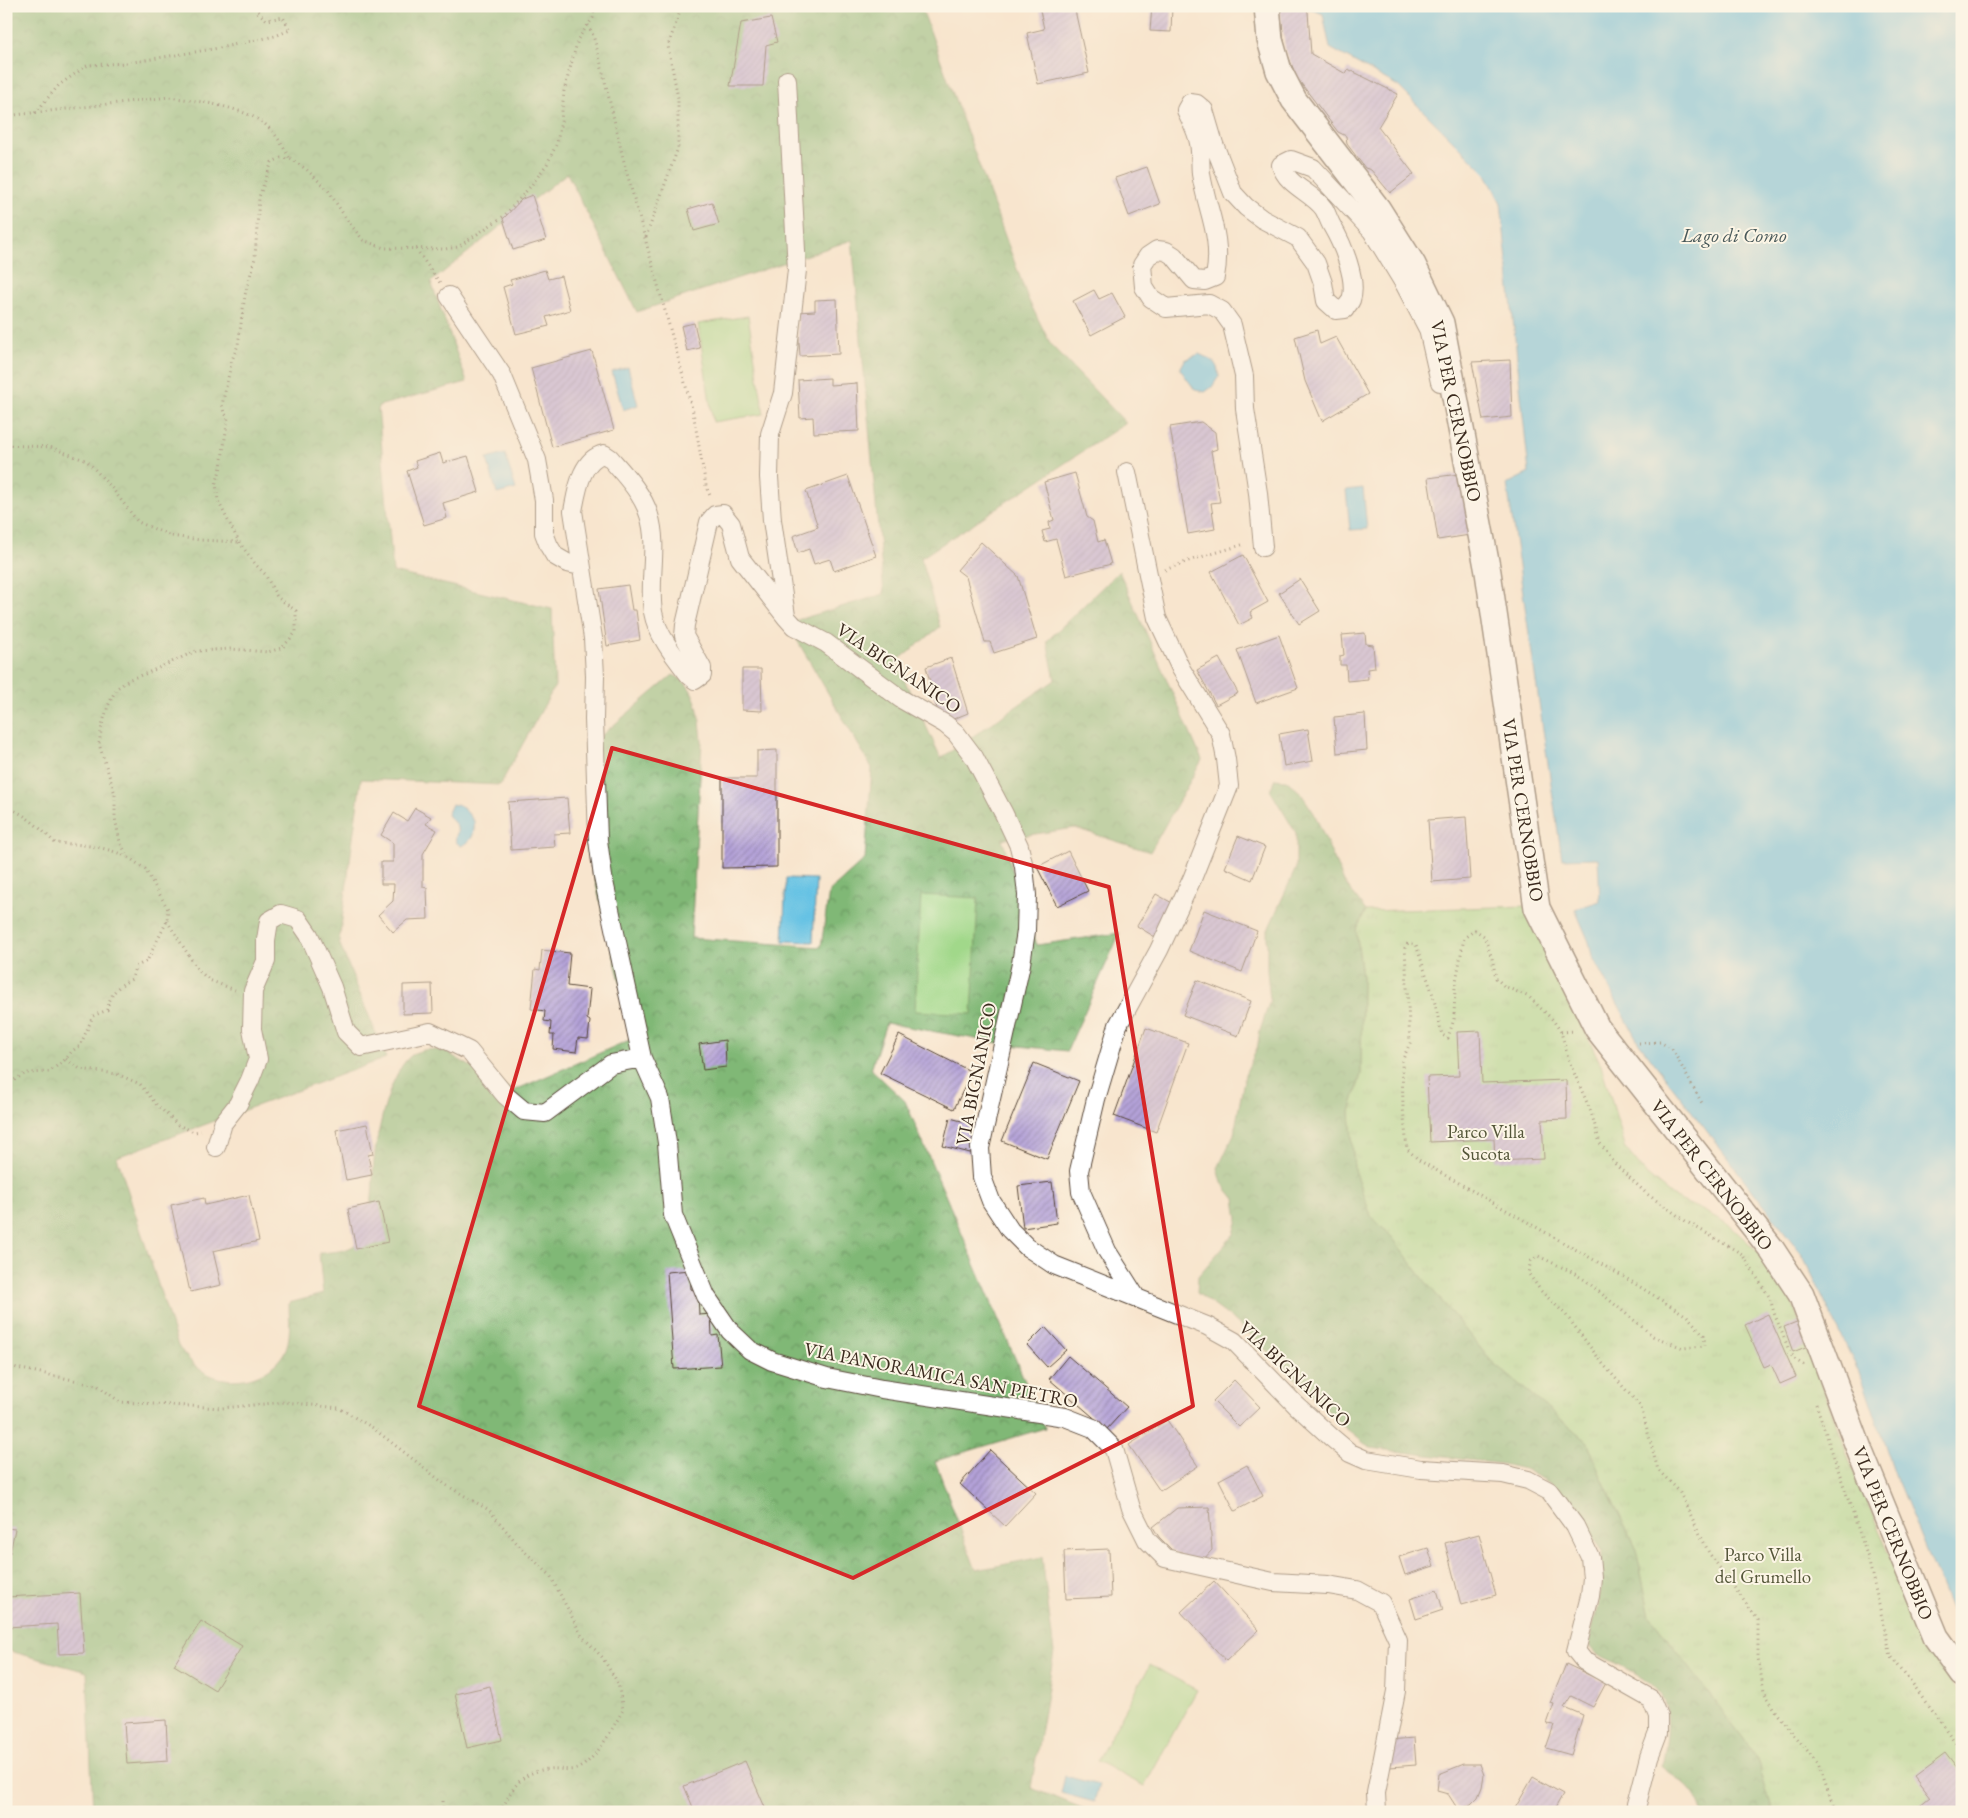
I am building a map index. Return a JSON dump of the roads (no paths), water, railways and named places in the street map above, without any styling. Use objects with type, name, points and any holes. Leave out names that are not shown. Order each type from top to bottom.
[{"type":"main road","name":"VIA PER CERNOBBIO","points":[[1267,6],[1272,48],[1279,72],[1294,100],[1377,208],[1413,265],[1441,323],[1488,572],[1537,908],[1597,1028],[1770,1247],[1801,1294],[1860,1454],[1936,1637],[1962,1673]]},
{"type":"street","points":[[786,617],[772,520],[769,477],[770,434],[783,392],[797,270],[787,80]]},
{"type":"street","points":[[1263,544],[1258,493],[1245,409],[1244,376],[1232,325],[1222,311],[1209,304],[1166,308],[1150,298],[1144,287],[1142,266],[1148,256],[1156,250],[1166,251],[1174,256],[1194,280],[1206,280],[1215,277],[1218,262],[1214,222],[1201,175],[1199,144],[1196,132],[1186,110],[1190,103],[1197,104],[1204,110],[1214,144],[1233,193],[1246,207],[1262,219],[1298,238],[1316,263],[1326,301],[1336,310],[1344,309],[1351,299],[1352,281],[1349,263],[1340,239],[1324,209],[1311,196],[1290,181],[1283,172],[1281,165],[1291,160],[1313,168],[1372,231],[1405,285],[1428,329],[1454,446],[1459,462],[1468,460]]},
{"type":"street","points":[[216,1147],[223,1123],[238,1104],[258,1059],[252,1029],[253,991],[266,961],[266,940],[269,921],[281,914],[298,919],[309,935],[332,987],[346,1032],[361,1047],[430,1032],[469,1051],[505,1095],[524,1111],[545,1113],[611,1064],[642,1058],[603,877],[598,840],[594,719],[595,676],[592,638],[581,566],[555,556],[549,546],[544,533],[544,500],[537,460],[502,375],[449,296]]},
{"type":"street","name":"VIA BIGNANICO","points":[[581,566],[573,511],[588,462],[604,454],[618,467],[640,497],[649,515],[653,540],[651,573],[653,612],[660,631],[688,675],[695,680],[702,675],[702,668],[684,636],[684,625],[709,522],[715,514],[723,514],[731,524],[740,558],[794,626],[826,643],[902,699],[956,732],[974,757],[1019,846],[1024,867],[1027,895],[1026,931],[1021,964],[980,1148],[982,1177],[991,1201],[1010,1230],[1027,1247],[1054,1265],[1207,1326],[1234,1341],[1279,1388],[1330,1437],[1350,1453],[1366,1460],[1421,1469],[1504,1474],[1528,1480],[1549,1491],[1575,1526],[1590,1557],[1592,1578],[1590,1596],[1576,1650],[1584,1661],[1651,1699],[1658,1716],[1658,1733],[1649,1757],[1635,1812]]},
{"type":"street","points":[[1128,472],[1157,618],[1181,669],[1220,734],[1226,759],[1228,786],[1192,879],[1158,950],[1118,1025],[1096,1099],[1079,1170],[1081,1192],[1107,1251],[1136,1297]]},
{"type":"street","name":"VIA PANORAMICA SAN PIETRO","points":[[642,1058],[660,1098],[667,1143],[673,1215],[706,1296],[730,1331],[750,1350],[772,1361],[827,1378],[882,1389],[1065,1417],[1093,1428],[1114,1448],[1131,1508],[1147,1540],[1165,1558],[1273,1582],[1328,1585],[1357,1590],[1381,1604],[1398,1640],[1396,1691],[1376,1793],[1377,1812]]},
{"type":"water","name":"Lago di Como","points":[[1303,6],[1962,6],[1962,1638],[1897,1480],[1863,1381],[1803,1256],[1639,1043],[1592,956],[1589,942],[1575,909],[1600,901],[1598,858],[1562,859],[1507,484],[1529,473],[1501,203],[1486,174],[1398,86],[1330,48],[1323,14]]},
{"type":"water","points":[[1199,354],[1213,362],[1217,367],[1219,376],[1212,387],[1205,392],[1195,390],[1180,369],[1185,360]]},
{"type":"water","points":[[628,367],[638,405],[623,410],[612,372]]},
{"type":"water","points":[[505,454],[516,489],[497,494],[487,459]]},
{"type":"water","points":[[1363,488],[1367,529],[1350,530],[1346,490]]},
{"type":"water","points":[[452,804],[463,807],[474,821],[471,839],[461,846],[456,842],[455,838],[457,833],[456,825],[447,815]]},
{"type":"water","points":[[786,878],[816,879],[813,942],[783,941]]},
{"type":"water","points":[[1065,1776],[1099,1785],[1094,1802],[1061,1793]]},
{"type":"park label","name":"Parco Villa Sucota","points":[[1486,1142]]},
{"type":"park label","name":"Parco Villa del Grumello","points":[[1763,1565]]}]
